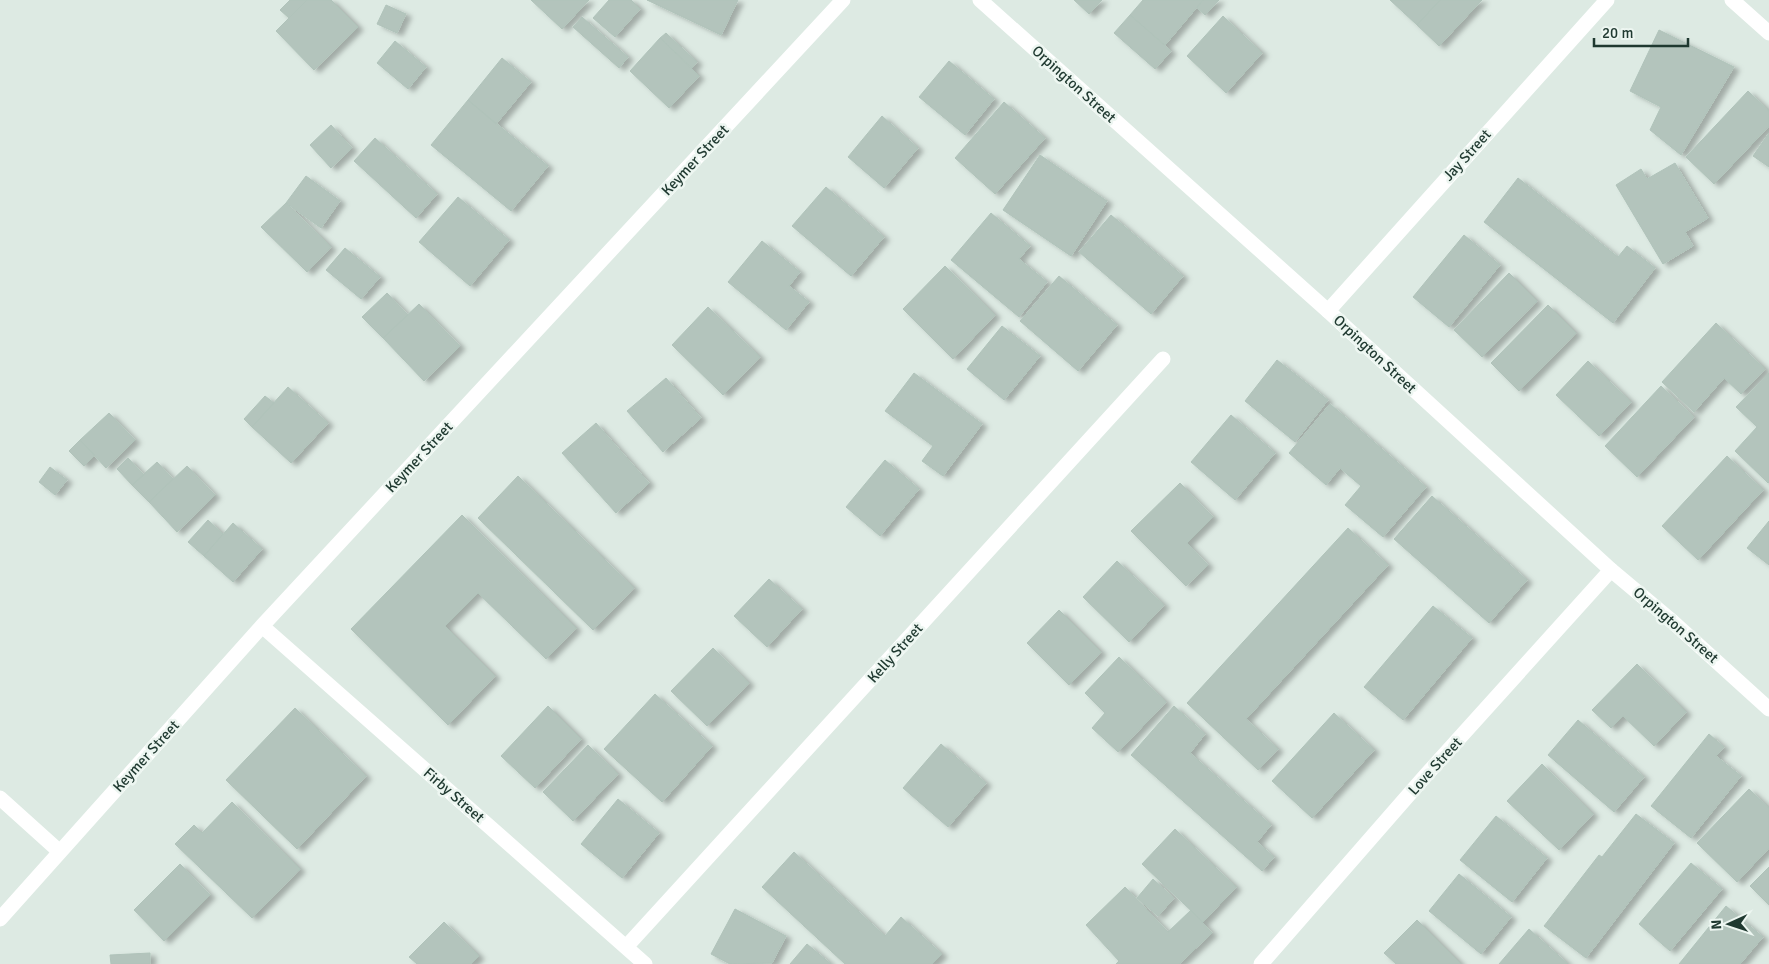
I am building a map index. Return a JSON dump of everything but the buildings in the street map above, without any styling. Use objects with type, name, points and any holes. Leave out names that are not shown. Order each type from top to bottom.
[{"type":"street","name":"Keymer Street","points":[[0,918],[262,626],[844,0]]},
{"type":"street","name":"Orpington Street","points":[[980,0],[1328,311],[1611,570],[1673,622],[1769,709]]},
{"type":"street","name":"Jay Street","points":[[1328,311],[1606,0]]},
{"type":"street","points":[[1732,0],[1769,33]]},
{"type":"street","name":"Kelly Street","points":[[626,947],[1163,359]]},
{"type":"street","name":"Love Street","points":[[1261,964],[1426,775],[1611,570]]},
{"type":"street","name":"Firby Street","points":[[262,626],[645,964]]},
{"type":"street","points":[[0,798],[60,852]]}]
